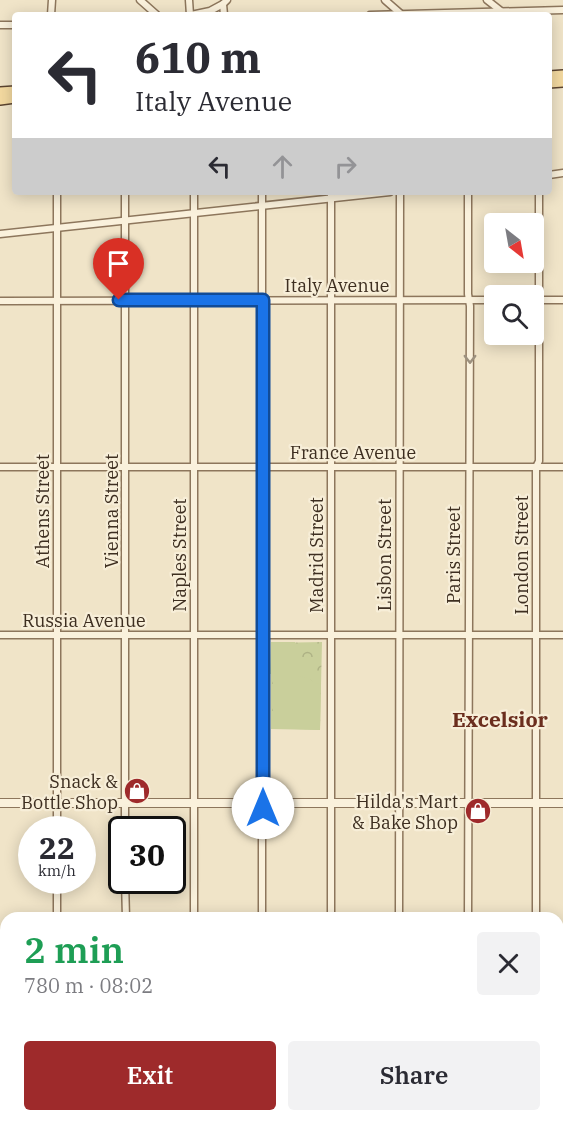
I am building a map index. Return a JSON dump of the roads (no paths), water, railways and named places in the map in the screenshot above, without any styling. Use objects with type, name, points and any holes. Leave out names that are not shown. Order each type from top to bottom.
[{"type":"street","points":[[140,0],[154,12]]},
{"type":"street","points":[[385,0],[400,12]]},
{"type":"street","points":[[487,0],[501,11]]},
{"type":"street","points":[[205,12],[225,2]]},
{"type":"street","points":[[489,12],[563,10]]},
{"type":"street","name":"Athens Street","points":[[57,195],[57,816]]},
{"type":"street","name":"Vienna Street","points":[[125,195],[125,816]]},
{"type":"street","name":"Naples Street","points":[[194,195],[194,912]]},
{"type":"street","points":[[262,195],[262,912]]},
{"type":"street","points":[[0,234],[263,206],[331,195]]},
{"type":"street","name":"Madrid Street","points":[[331,195],[331,912]]},
{"type":"street","name":"Lisbon Street","points":[[399,912],[400,195]]},
{"type":"street","name":"Paris Street","points":[[468,195],[470,462],[468,467],[468,912]]},
{"type":"street","name":"London Street","points":[[536,285],[539,195]]},
{"type":"street","name":"Italy Avenue","points":[[0,301],[484,300]]},
{"type":"street","points":[[544,300],[563,300]]},
{"type":"street","name":"London Street","points":[[536,912],[537,345]]},
{"type":"street","name":"France Avenue","points":[[0,467],[563,467]]},
{"type":"street","name":"Russia Avenue","points":[[0,635],[563,635]]},
{"type":"street","points":[[0,803],[563,803]]},
{"type":"street","points":[[57,894],[57,912]]},
{"type":"street","points":[[126,894],[126,912]]},
{"type":"place","name":"Snack & Bottle Shop","points":[[137,791]]},
{"type":"place","name":"Hilda's Mart & Bake Shop","points":[[478,811]]},
{"type":"district","name":"Excelsior","points":[[500,719]]}]
